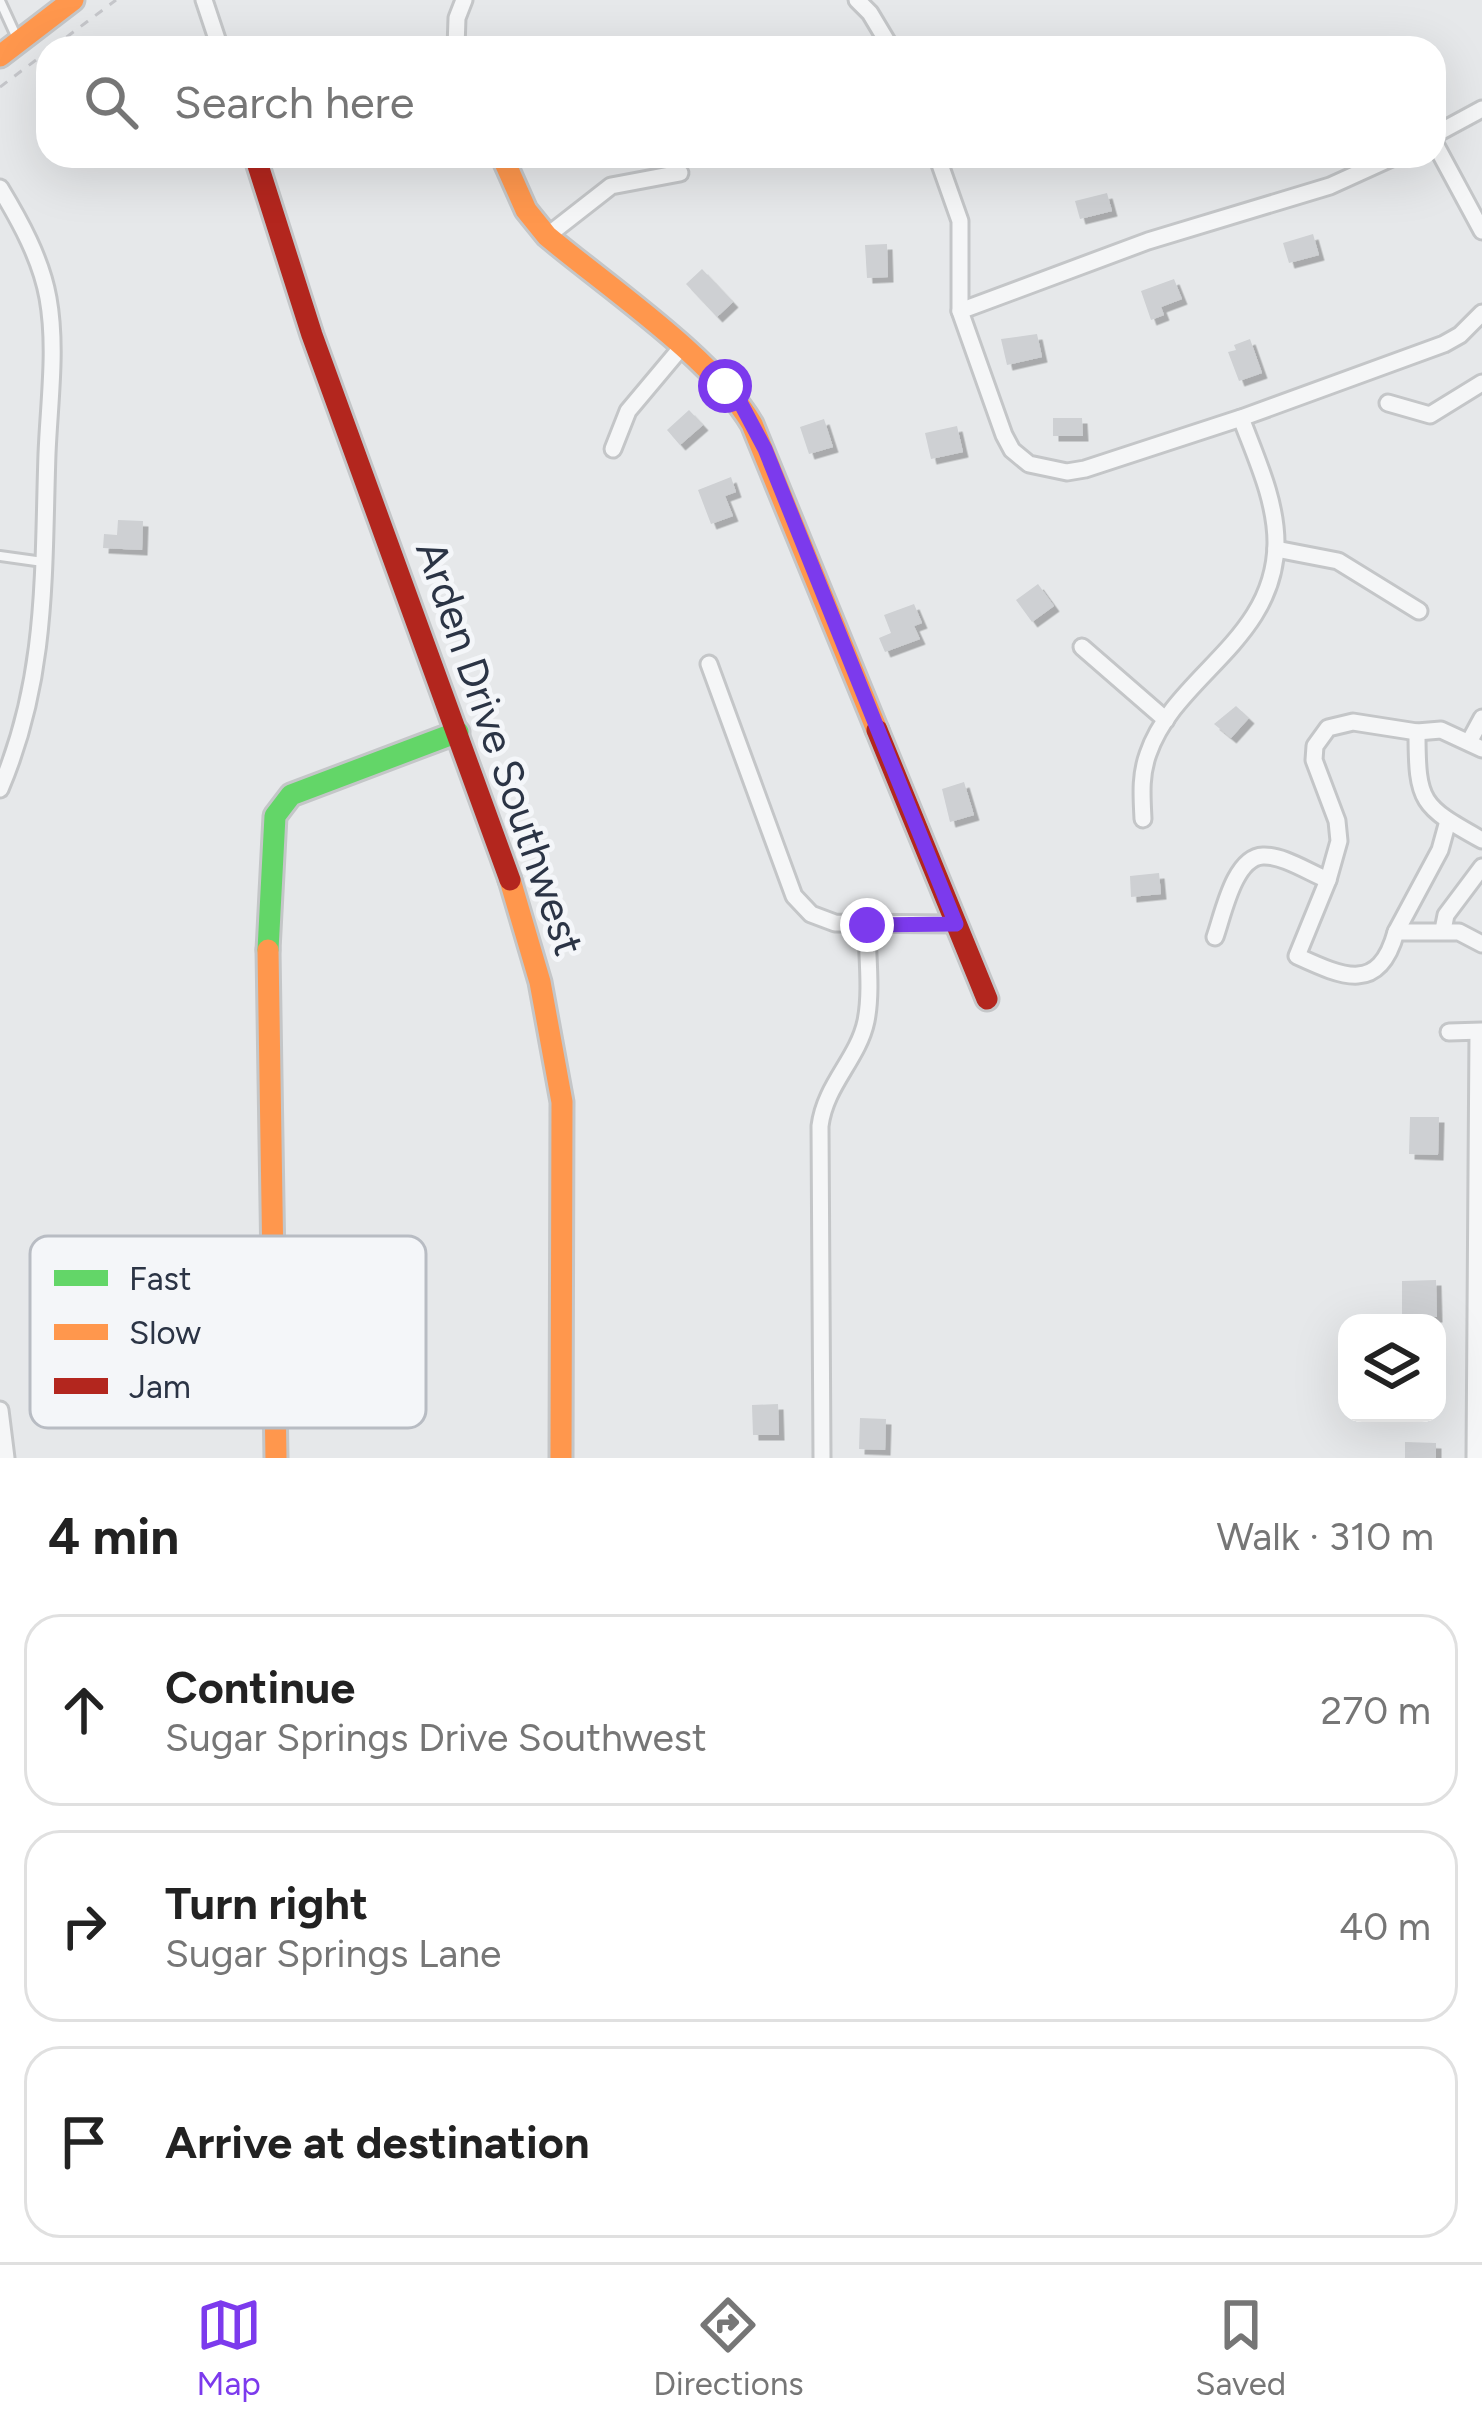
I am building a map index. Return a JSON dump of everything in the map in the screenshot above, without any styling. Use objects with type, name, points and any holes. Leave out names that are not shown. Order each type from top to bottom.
[{"type":"street","points":[[0,56],[73,0]]},
{"type":"street","points":[[204,0],[216,36]]},
{"type":"street","points":[[456,36],[464,0]]},
{"type":"street","points":[[857,0],[884,36]]},
{"type":"street","points":[[1446,131],[1482,110]]},
{"type":"street","points":[[1446,161],[1482,231]]},
{"type":"street","name":"Arden Drive Southwest","points":[[259,168],[313,335],[506,865],[540,982],[562,1102],[561,1458]]},
{"type":"street","points":[[507,168],[526,210],[547,236],[712,373],[740,402],[765,449],[987,999]]},
{"type":"street","points":[[941,168],[960,221],[960,311],[1004,435],[1028,464],[1067,472],[1241,418],[1444,344],[1482,313]]},
{"type":"street","points":[[960,311],[1148,241],[1330,186],[1370,168]]},
{"type":"street","points":[[547,236],[611,186],[680,173]]},
{"type":"street","points":[[0,188],[35,255],[52,325],[38,666],[0,789]]},
{"type":"street","points":[[613,449],[628,411],[680,349]]},
{"type":"street","points":[[1388,403],[1430,415],[1482,383]]},
{"type":"street","points":[[1143,819],[1144,771],[1166,720],[1247,628],[1266,590],[1276,549],[1270,499],[1241,418]]},
{"type":"street","points":[[1276,549],[1338,561],[1419,611]]},
{"type":"street","points":[[1082,647],[1166,720]]},
{"type":"street","points":[[709,664],[794,896],[811,914],[836,923],[956,924]]},
{"type":"street","points":[[1448,821],[1440,850],[1396,932],[1389,958],[1375,971],[1336,973],[1297,956],[1339,841],[1337,821],[1314,760],[1315,746],[1328,728],[1341,723],[1417,732],[1441,730],[1475,746],[1482,718]]},
{"type":"street","points":[[271,1236],[267,1046],[269,880],[275,816],[290,795],[458,732]]},
{"type":"street","points":[[1417,732],[1417,782],[1437,815],[1482,840]]},
{"type":"street","points":[[1215,937],[1241,869],[1258,856],[1270,856],[1328,880]]},
{"type":"street","points":[[1443,931],[1446,915],[1482,867]]},
{"type":"street","points":[[822,1458],[820,1126],[829,1090],[859,1042],[866,1020],[867,925]]},
{"type":"street","points":[[1396,932],[1459,932],[1482,944]]},
{"type":"street","points":[[1449,1032],[1480,1031],[1475,1458]]},
{"type":"street","points":[[0,1410],[5,1458]]},
{"type":"street","points":[[275,1428],[276,1458]]},
{"type":"lane","points":[[0,1],[19,41]]},
{"type":"lane","points":[[0,556],[43,562]]},
{"type":"path","points":[[68,36],[116,0]]},
{"type":"path","points":[[0,88],[36,61]]},
{"type":"building","points":[[1107,193],[1112,211],[1080,219],[1075,201]]},
{"type":"building","points":[[1313,234],[1319,255],[1289,263],[1283,243]]},
{"type":"building","points":[[887,244],[888,277],[867,278],[865,245]]},
{"type":"building","points":[[702,269],[733,302],[717,317],[686,284]]},
{"type":"building","points":[[1174,279],[1182,299],[1161,307],[1164,315],[1151,320],[1141,291]]},
{"type":"building","points":[[1037,334],[1042,357],[1007,365],[1001,339]]},
{"type":"building","points":[[1250,339],[1262,373],[1239,381],[1228,352]]},
{"type":"building","points":[[689,410],[703,425],[680,445],[667,430]]},
{"type":"building","points":[[1053,418],[1082,418],[1083,436],[1053,436]]},
{"type":"building","points":[[824,419],[833,447],[809,454],[800,427]]},
{"type":"building","points":[[957,426],[963,452],[931,459],[925,433]]},
{"type":"building","points":[[731,477],[736,492],[725,496],[733,516],[711,524],[698,490]]},
{"type":"building","points":[[118,520],[143,521],[142,550],[103,548],[104,534],[117,535]]},
{"type":"building","points":[[1038,584],[1054,606],[1032,622],[1016,600]]},
{"type":"building","points":[[914,604],[922,623],[914,626],[920,639],[885,652],[879,638],[891,633],[884,615]]},
{"type":"building","points":[[1236,706],[1249,718],[1231,738],[1214,724]]},
{"type":"building","points":[[964,782],[974,815],[950,822],[942,789]]},
{"type":"building","points":[[1159,873],[1161,894],[1131,897],[1130,876]]},
{"type":"building","points":[[1410,1117],[1439,1117],[1438,1155],[1409,1154]]},
{"type":"building","points":[[1436,1280],[1437,1314],[1402,1314],[1402,1281]]},
{"type":"building","points":[[778,1404],[779,1435],[753,1435],[752,1405]]},
{"type":"building","points":[[860,1418],[886,1419],[885,1450],[859,1449]]},
{"type":"building","points":[[1405,1442],[1436,1443],[1436,1458],[1405,1458]]},
{"type":"traffic: fast","points":[[268,950],[275,816],[291,795],[458,732]]},
{"type":"traffic: slow","points":[[0,56],[73,0]]},
{"type":"traffic: slow","points":[[507,168],[526,210],[547,236],[686,349],[752,424],[877,730]]},
{"type":"traffic: slow","points":[[510,880],[540,982],[562,1102],[561,1458]]},
{"type":"traffic: slow","points":[[268,950],[273,1236]]},
{"type":"traffic: slow","points":[[276,1428],[276,1458]]},
{"type":"traffic: jam","points":[[259,168],[312,335],[510,880]]},
{"type":"traffic: jam","points":[[877,730],[987,999]]},
{"type":"route","points":[[725,386],[740,402],[765,449],[956,924],[867,925]]}]
